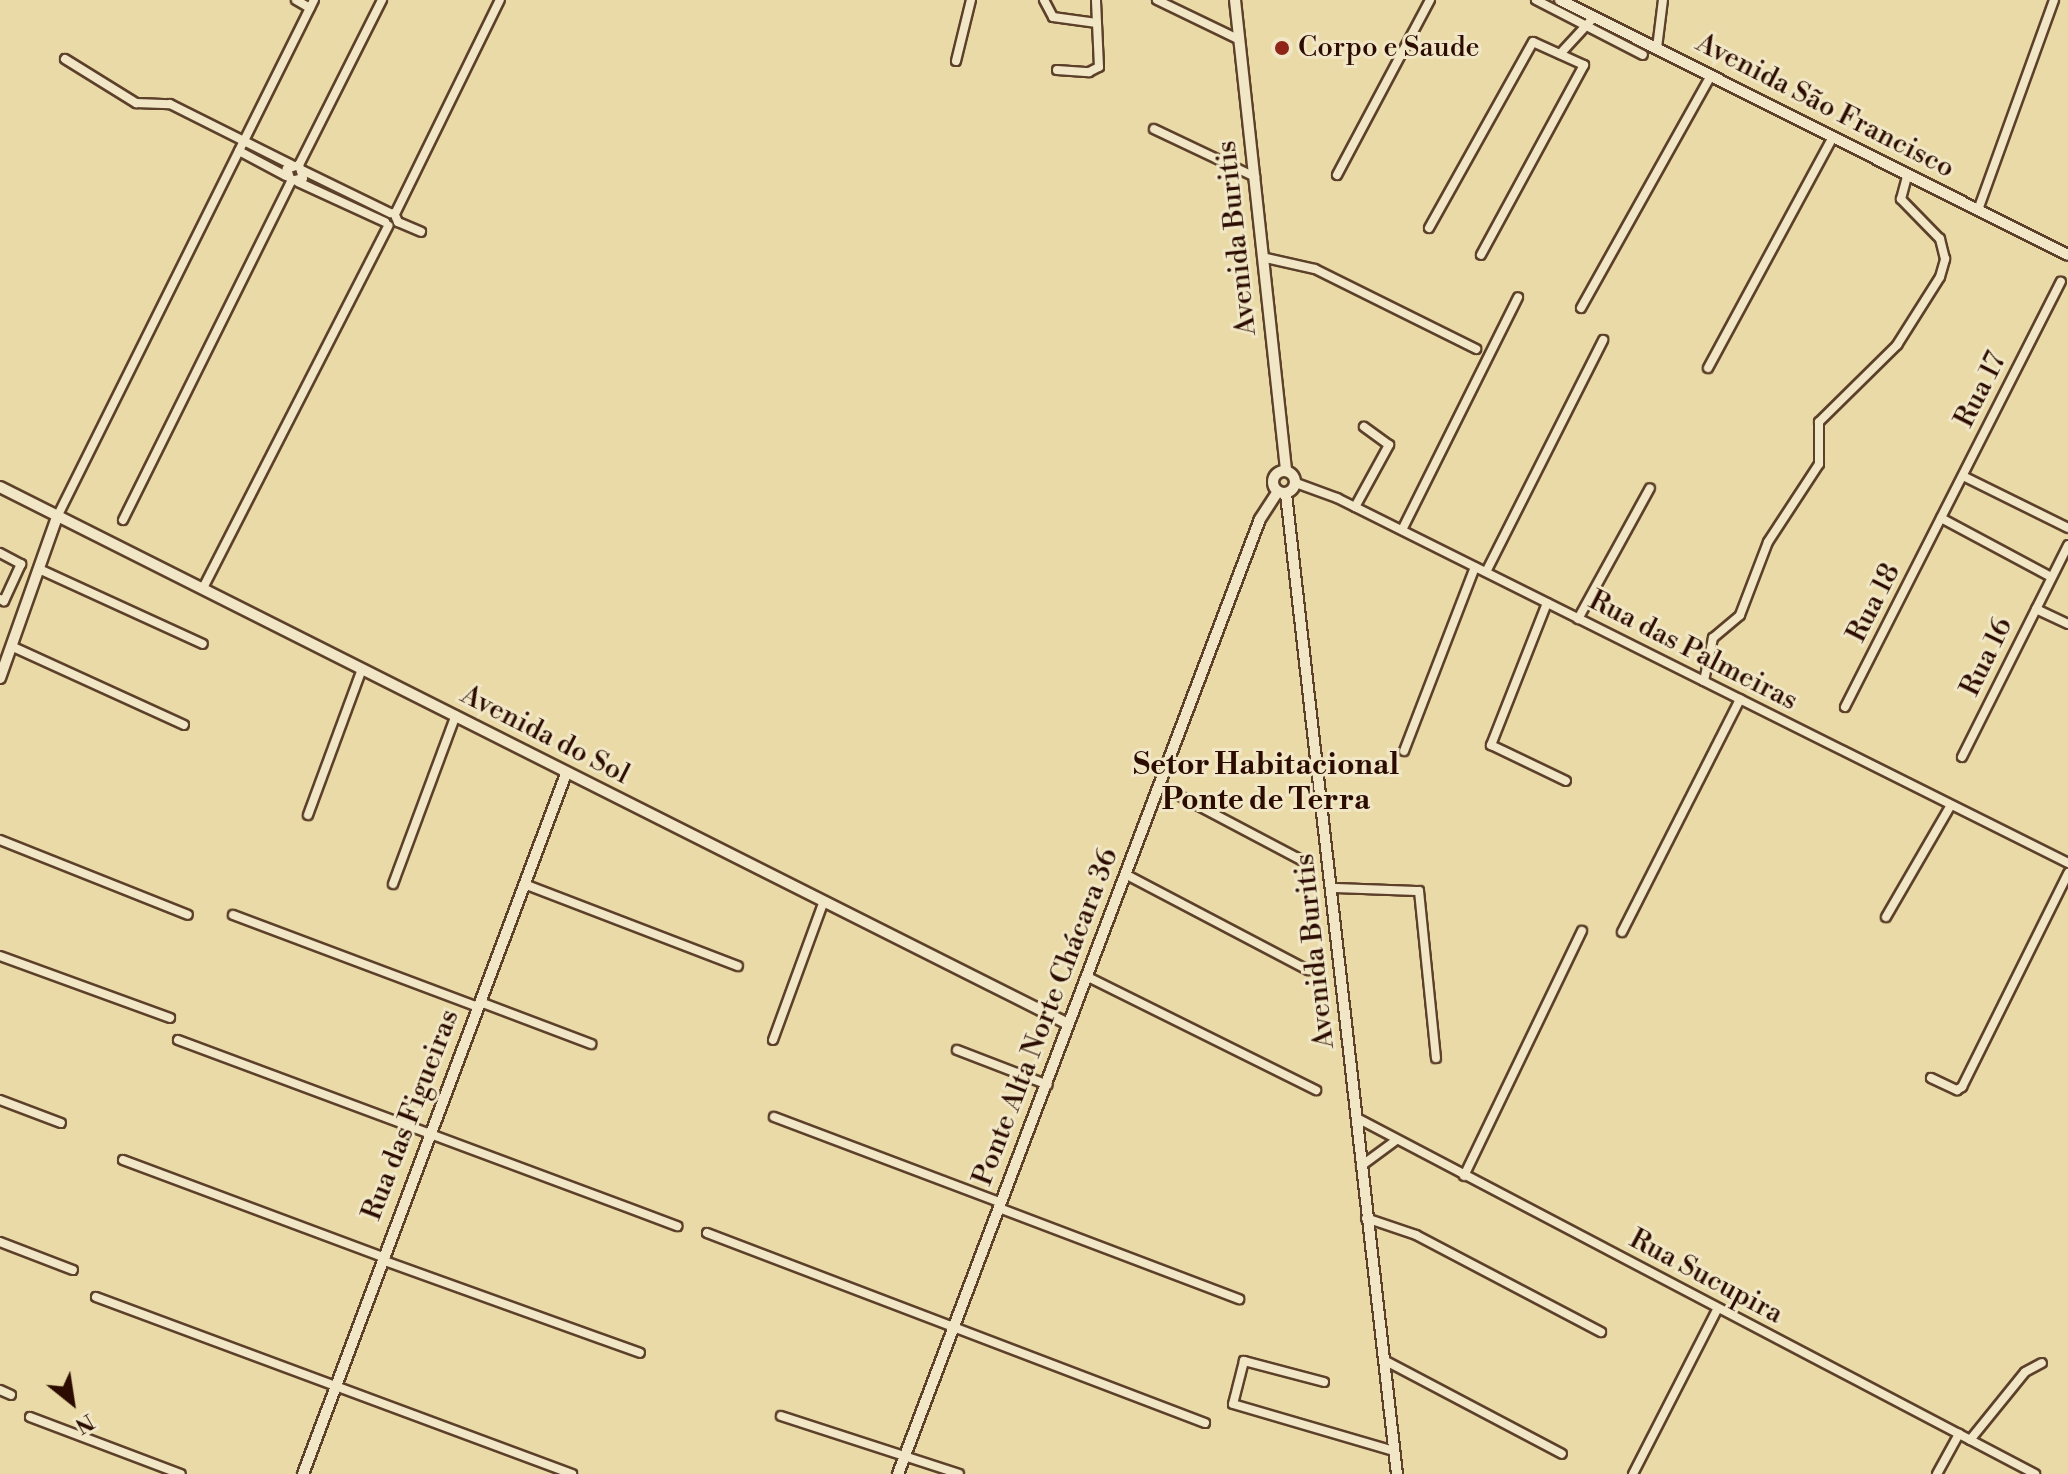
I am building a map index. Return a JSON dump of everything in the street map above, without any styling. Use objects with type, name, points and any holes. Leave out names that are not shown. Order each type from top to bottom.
[{"type":"street","points":[[0,678],[57,517],[312,4],[296,0]]},
{"type":"street","points":[[123,520],[382,0]]},
{"type":"street","points":[[203,588],[386,224],[394,216],[500,0]]},
{"type":"street","points":[[956,61],[971,0]]},
{"type":"street","points":[[1044,0],[1053,17],[1097,23]]},
{"type":"street","points":[[1057,70],[1089,72],[1099,67],[1096,0]]},
{"type":"street","points":[[1157,0],[1238,39]]},
{"type":"street","name":"Avenida Buritis","points":[[1235,0],[1266,258],[1286,471]]},
{"type":"street","points":[[1337,175],[1430,0]]},
{"type":"street","points":[[1536,0],[1584,28],[1643,55]]},
{"type":"street","name":"Avenida São Francisco","points":[[1560,0],[1907,177],[2068,255]]},
{"type":"street","points":[[1657,48],[1663,0]]},
{"type":"street","points":[[1978,210],[2054,0]]},
{"type":"street","points":[[1560,54],[1594,17]]},
{"type":"street","points":[[1429,228],[1533,42],[1584,65],[1481,255]]},
{"type":"street","points":[[65,59],[136,103],[170,104],[421,232]]},
{"type":"street","points":[[1581,308],[1711,75]]},
{"type":"street","points":[[1154,129],[1255,177]]},
{"type":"street","points":[[1708,368],[1832,139]]},
{"type":"street","points":[[239,151],[292,180],[386,224]]},
{"type":"street","points":[[264,164],[269,154]]},
{"type":"street","points":[[292,180],[298,167]]},
{"type":"street","points":[[1704,681],[1713,638],[1740,615],[1768,542],[1819,464],[1819,422],[1897,345],[1940,277],[1945,259],[1940,239],[1901,199],[1907,177]]},
{"type":"street","points":[[1266,258],[1315,269],[1476,349]]},
{"type":"street","name":"Rua 17","points":[[1941,518],[2061,282]]},
{"type":"street","points":[[1402,530],[1518,297]]},
{"type":"street","points":[[1486,572],[1603,340]]},
{"type":"street","points":[[1355,507],[1389,445],[1364,427]]},
{"type":"street","points":[[1286,471],[1296,483],[1282,492],[1273,477],[1286,471]]},
{"type":"street","points":[[1963,476],[2068,528]]},
{"type":"street","name":"Rua das Palmeiras","points":[[1296,483],[1402,530],[2068,863]]},
{"type":"street","name":"Avenida do Sol","points":[[0,487],[1068,1024]]},
{"type":"street","points":[[1578,619],[1650,488]]},
{"type":"street","name":"Avenida Buritis","points":[[1282,492],[1333,888],[1366,1218],[1397,1474]]},
{"type":"street","name":"Ponte Alta Norte Chácara 36","points":[[898,1474],[1260,519],[1282,492]]},
{"type":"street","points":[[1941,518],[2051,577]]},
{"type":"street","name":"Rua 18","points":[[1845,707],[1941,518]]},
{"type":"street","name":"Rua 16","points":[[1962,757],[2068,545]]},
{"type":"street","points":[[0,553],[21,564],[4,601],[0,599]]},
{"type":"street","points":[[1404,751],[1475,567]]},
{"type":"street","points":[[39,569],[203,644]]},
{"type":"street","points":[[14,581],[31,590]]},
{"type":"street","points":[[1547,603],[1491,745],[1566,781]]},
{"type":"street","points":[[2036,609],[2068,624]]},
{"type":"street","points":[[11,646],[184,725]]},
{"type":"street","points":[[308,815],[362,669]]},
{"type":"street","points":[[1622,932],[1740,699]]},
{"type":"street","points":[[393,884],[456,715]]},
{"type":"street","name":"Rua das Figueiras","points":[[303,1474],[566,774]]},
{"type":"street","points":[[1159,785],[1301,860]]},
{"type":"street","points":[[1886,917],[1951,805]]},
{"type":"street","points":[[0,840],[188,915]]},
{"type":"street","points":[[1931,1078],[1957,1090],[1962,1087],[2068,873]]},
{"type":"street","points":[[1125,874],[1308,970]]},
{"type":"street","points":[[524,884],[738,966]]},
{"type":"street","points":[[1333,888],[1419,891],[1436,1058]]},
{"type":"street","points":[[773,1040],[824,901]]},
{"type":"street","points":[[233,915],[591,1044]]},
{"type":"street","points":[[1464,1176],[1582,931]]},
{"type":"street","points":[[0,956],[170,1018]]},
{"type":"street","points":[[1086,976],[1316,1090]]},
{"type":"street","points":[[178,1040],[677,1226]]},
{"type":"street","points":[[957,1050],[1048,1085]]},
{"type":"street","points":[[0,1100],[61,1123]]},
{"type":"street","points":[[774,1117],[1239,1299]]},
{"type":"street","name":"Rua Sucupira","points":[[1357,1118],[1395,1141],[2035,1474]]},
{"type":"street","points":[[1361,1166],[1395,1141]]},
{"type":"street","points":[[123,1160],[640,1353]]},
{"type":"street","points":[[1366,1218],[1416,1235],[1601,1332]]},
{"type":"street","points":[[707,1233],[1205,1423]]},
{"type":"street","points":[[0,1242],[73,1270]]},
{"type":"street","points":[[96,1297],[572,1474]]},
{"type":"street","points":[[1633,1474],[1718,1308]]},
{"type":"street","points":[[1384,1360],[1562,1454]]},
{"type":"street","points":[[1324,1382],[1244,1361],[1233,1404],[1394,1451]]},
{"type":"street","points":[[1970,1440],[2025,1372],[2042,1363]]},
{"type":"street","points":[[0,1390],[11,1395]]},
{"type":"street","points":[[781,1416],[906,1454],[959,1474]]},
{"type":"street","points":[[30,1417],[181,1474]]},
{"type":"street","points":[[1937,1474],[1959,1434]]},
{"type":"place","name":"Corpo e Saude","points":[[1282,48]]},
{"type":"district","name":"Setor Habitacional Ponte de Terra","points":[[1266,782]]}]
